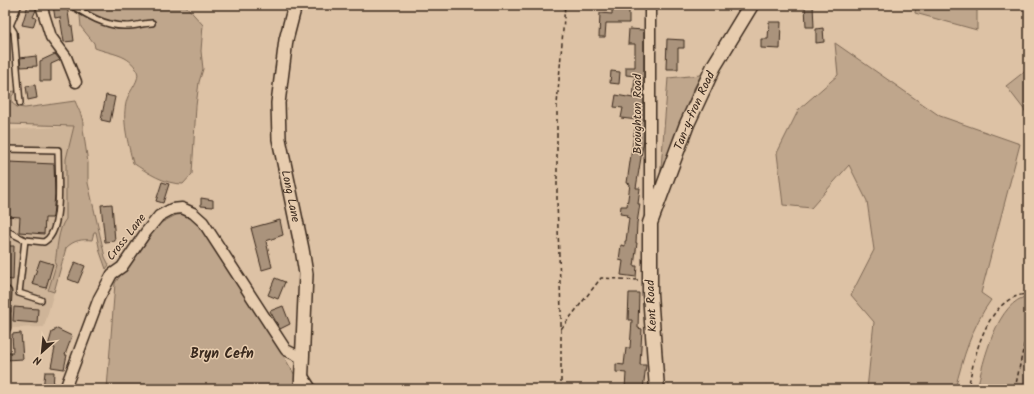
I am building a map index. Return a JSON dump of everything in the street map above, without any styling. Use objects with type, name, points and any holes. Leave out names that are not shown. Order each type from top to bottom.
[{"type":"main road","name":"Tan-y-fron Road","points":[[650,223],[687,124],[714,66],[751,5]]},
{"type":"main road","name":"Kent Road","points":[[650,223],[650,294],[657,389]]},
{"type":"street","points":[[7,27],[16,5]]},
{"type":"street","points":[[41,5],[52,37],[66,57],[76,82]]},
{"type":"street","name":"Long Lane","points":[[295,5],[286,40],[278,103],[279,140],[306,274],[301,389]]},
{"type":"street","name":"Broughton Road","points":[[650,5],[650,223]]},
{"type":"street","name":"Cross Lane","points":[[65,389],[99,298],[112,274],[122,267],[159,216],[172,208],[182,208],[193,213],[203,222],[286,350],[302,365]]},
{"type":"street","points":[[5,328],[6,292]]},
{"type":"lane","points":[[71,5],[103,22],[114,25],[124,26],[152,23]]},
{"type":"lane","points":[[7,27],[14,32],[20,103]]},
{"type":"lane","points":[[5,149],[58,150],[58,206],[56,223],[51,235],[44,242],[25,240],[5,230]]},
{"type":"lane","points":[[25,240],[19,293],[41,300]]},
{"type":"lane","points":[[302,365],[314,389]]},
{"type":"path","points":[[561,389],[561,329],[557,201],[557,105],[565,5]]},
{"type":"path","points":[[561,329],[601,278],[650,280]]},
{"type":"path","points":[[968,389],[973,361],[987,324],[1004,302],[1020,294],[1028,294],[1029,299]]},
{"type":"path","points":[[1015,389],[1029,320]]},
{"type":"shaded area","points":[[79,5],[185,5],[203,25],[201,51],[203,69],[199,82],[196,106],[192,174],[183,184],[176,184],[163,180],[133,163],[126,131],[125,107],[128,96],[138,77],[137,71],[134,65],[125,58],[95,48],[94,43],[81,27]]},
{"type":"shaded area","points":[[916,5],[977,5],[977,30],[915,13]]},
{"type":"shaded area","points":[[835,43],[940,116],[1020,144],[981,293],[991,300],[973,331],[955,389],[867,389],[874,322],[851,295],[874,250],[867,201],[849,165],[811,208],[783,205],[777,153],[799,109],[838,75]]},
{"type":"shaded area","points":[[1029,68],[1029,116],[1006,86]]},
{"type":"shaded area","points":[[701,75],[693,90],[660,181],[668,78]]},
{"type":"shaded area","points":[[16,91],[12,96],[12,103],[17,107],[25,108],[75,101],[83,121],[88,163],[88,183],[105,257],[109,265],[106,269],[100,252],[96,232],[94,232],[92,240],[78,241],[72,243],[66,248],[54,292],[48,290],[56,265],[57,246],[61,228],[66,219],[66,159],[74,126],[5,124],[5,92]]},
{"type":"shaded area","points":[[74,126],[66,159],[66,219],[58,244],[56,265],[48,290],[54,292],[44,327],[7,328],[5,289],[5,130]]},
{"type":"shaded area","points":[[186,214],[198,222],[230,267],[296,377],[295,389],[107,389],[115,283],[157,225],[176,215]]},
{"type":"shaded area","points":[[1029,296],[1029,389],[977,389],[983,364],[993,334],[1000,320],[1008,308],[1018,300]]},
{"type":"building","points":[[28,5],[35,5],[36,10],[33,17],[36,18],[33,27],[22,25]]},
{"type":"building","points":[[53,5],[67,5],[74,41],[64,42],[60,17],[55,18]]},
{"type":"building","points":[[612,5],[629,5],[629,23],[606,23],[605,37],[599,37],[600,13],[612,14]]},
{"type":"building","points":[[805,5],[813,5],[814,27],[806,27]]},
{"type":"building","points":[[769,22],[781,22],[780,49],[761,48],[761,39],[768,39]]},
{"type":"building","points":[[823,28],[824,42],[816,43],[816,29]]},
{"type":"building","points":[[629,29],[644,30],[644,139],[636,188],[640,188],[638,204],[640,204],[634,266],[637,266],[636,277],[621,275],[623,261],[619,260],[621,245],[625,246],[629,218],[626,217],[627,215],[620,214],[621,206],[627,206],[630,184],[627,183],[637,120],[621,118],[623,108],[614,107],[616,95],[633,98],[635,76],[626,75],[626,67],[635,67],[635,44],[628,44]]},
{"type":"building","points":[[667,39],[684,40],[684,48],[678,48],[678,69],[666,69]]},
{"type":"building","points":[[55,54],[60,60],[51,64],[51,81],[40,81],[40,61]]},
{"type":"building","points":[[36,56],[37,66],[21,67],[20,58]]},
{"type":"building","points":[[611,71],[620,72],[619,84],[610,83]]},
{"type":"building","points":[[35,85],[37,98],[28,100],[26,86]]},
{"type":"building","points":[[106,95],[115,97],[110,122],[101,120]]},
{"type":"building","points":[[9,162],[54,164],[55,194],[53,217],[45,218],[44,234],[19,232],[20,217],[6,216]]},
{"type":"building","points":[[162,182],[169,184],[163,203],[156,201]]},
{"type":"building","points":[[201,198],[213,200],[213,207],[201,206]]},
{"type":"building","points":[[112,204],[115,241],[105,242],[101,205]]},
{"type":"building","points":[[280,220],[283,235],[266,241],[272,267],[262,270],[251,228]]},
{"type":"building","points":[[5,246],[14,246],[13,280],[5,279]]},
{"type":"building","points":[[40,260],[53,264],[46,288],[32,284]]},
{"type":"building","points":[[75,262],[85,266],[78,283],[68,279]]},
{"type":"building","points":[[275,278],[285,282],[278,299],[268,295]]},
{"type":"building","points":[[629,293],[639,293],[638,328],[642,329],[640,365],[646,365],[643,389],[625,389],[626,373],[616,372],[616,364],[624,365],[626,348],[630,348],[632,320],[628,320]]},
{"type":"building","points":[[283,306],[290,324],[280,329],[270,311]]},
{"type":"building","points":[[14,307],[38,309],[37,323],[13,321]]},
{"type":"building","points":[[55,328],[72,336],[65,355],[67,355],[64,369],[51,367],[55,348],[48,346],[52,332],[55,331]]},
{"type":"building","points":[[21,333],[23,359],[5,360],[5,352],[13,352],[12,334]]},
{"type":"building","points":[[45,372],[54,372],[53,389],[43,389]]},
{"type":"district","name":"Bryn Cefn","points":[[222,353]]}]
